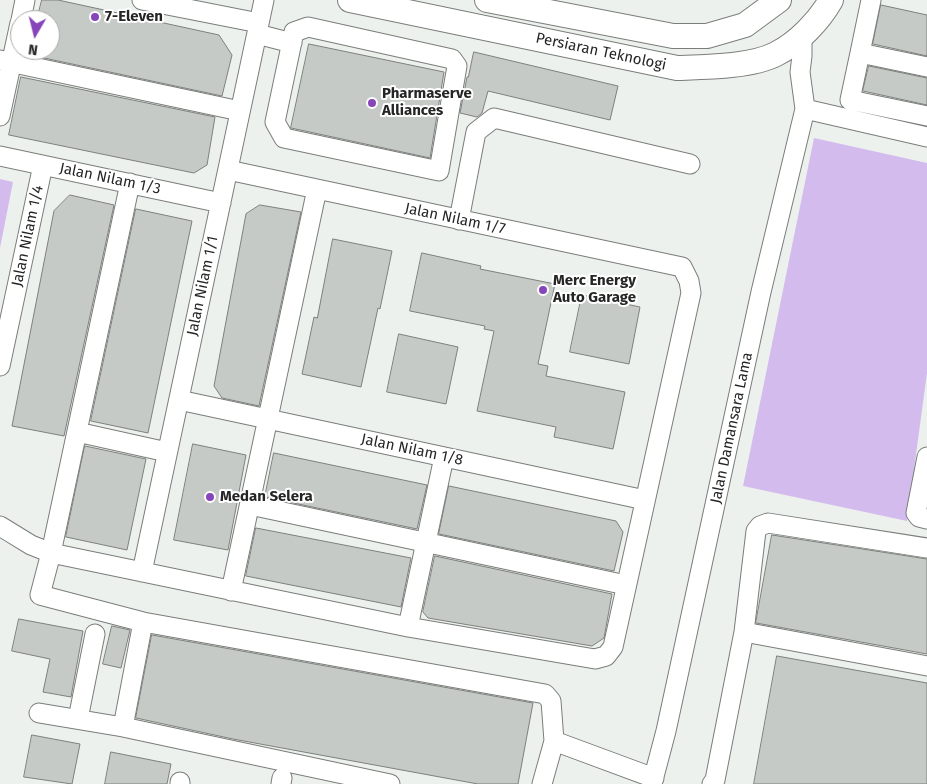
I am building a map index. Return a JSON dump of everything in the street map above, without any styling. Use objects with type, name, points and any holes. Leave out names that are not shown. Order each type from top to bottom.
[{"type":"main road","name":"Persiaran Teknologi","points":[[350,0],[676,68],[724,66],[776,54],[802,35],[826,9],[831,0]]},
{"type":"main road","name":"Persiaran Teknologi","points":[[487,0],[673,36],[707,36],[745,25],[779,0]]},
{"type":"street","points":[[142,0],[258,29],[292,43]]},
{"type":"street","name":"Jalan Nilam 1/1","points":[[142,572],[264,0]]},
{"type":"street","points":[[848,109],[870,0]]},
{"type":"street","points":[[308,27],[452,59],[457,66],[439,170],[284,138],[275,122],[292,43],[294,32],[308,27]]},
{"type":"street","name":"Jalan Damansara Lama","points":[[653,781],[700,579],[761,292],[805,109],[800,72],[802,35]]},
{"type":"street","points":[[860,53],[927,66]]},
{"type":"street","points":[[776,54],[790,67],[800,72]]},
{"type":"street","points":[[0,116],[6,61],[240,111]]},
{"type":"street","points":[[805,109],[848,109],[927,116]]},
{"type":"street","points":[[848,109],[927,137]]},
{"type":"street","points":[[459,220],[476,132],[494,118],[690,164]]},
{"type":"street","name":"Jalan Nilam 1/3","points":[[0,156],[221,203]]},
{"type":"street","name":"Jalan Nilam 1/4","points":[[0,366],[3,334],[43,165]]},
{"type":"street","name":"Jalan Nilam 1/7","points":[[228,170],[682,267],[689,281],[691,293],[645,500]]},
{"type":"street","points":[[130,183],[51,553],[40,595],[142,622],[545,694],[551,701],[554,741],[542,784]]},
{"type":"street","points":[[232,591],[317,189]]},
{"type":"street","name":"Jalan Nilam 1/8","points":[[179,400],[645,500]]},
{"type":"street","points":[[76,432],[168,452]]},
{"type":"street","points":[[408,627],[444,457]]},
{"type":"street","points":[[922,516],[927,457]]},
{"type":"street","points":[[0,526],[31,545],[51,553],[408,627],[595,659],[606,656],[612,647],[645,500]]},
{"type":"street","points":[[250,505],[626,585]]},
{"type":"street","points":[[712,784],[715,780],[744,632],[756,531],[760,526],[768,523],[927,548]]},
{"type":"street","points":[[123,727],[142,622]]},
{"type":"street","points":[[744,632],[927,666]]},
{"type":"street","points":[[78,720],[95,634]]},
{"type":"street","points":[[39,713],[123,727],[390,784]]},
{"type":"street","points":[[554,741],[653,781]]},
{"type":"shaded area","points":[[814,138],[927,163],[927,373],[907,521],[743,486]]},
{"type":"shaded area","points":[[0,179],[13,182],[0,248]]},
{"type":"building","points":[[42,0],[58,0],[219,35],[232,55],[222,96],[53,60],[60,60],[60,10],[40,10]]},
{"type":"building","points":[[881,5],[927,15],[927,56],[873,44]]},
{"type":"building","name":"Pharmaserve Alliances","points":[[309,44],[444,72],[430,158],[291,128]]},
{"type":"building","points":[[474,52],[618,86],[610,120],[488,91],[482,113],[477,117],[460,113]]},
{"type":"building","points":[[869,66],[927,78],[927,105],[863,91]]},
{"type":"building","points":[[21,77],[215,117],[207,165],[194,173],[9,135]]},
{"type":"building","points":[[70,195],[114,205],[64,436],[12,426],[54,211]]},
{"type":"building","points":[[260,205],[301,212],[259,406],[222,398],[214,386],[246,214]]},
{"type":"building","points":[[136,209],[192,221],[148,433],[91,421]]},
{"type":"building","points":[[333,239],[392,251],[361,387],[302,374],[314,317],[317,318]]},
{"type":"building","points":[[422,253],[481,266],[480,269],[555,284],[538,364],[548,366],[546,376],[625,392],[613,449],[554,437],[556,427],[477,411],[494,331],[484,329],[485,326],[410,311]]},
{"type":"building","points":[[582,295],[640,307],[629,364],[570,352]]},
{"type":"building","points":[[399,334],[458,347],[446,404],[387,392]]},
{"type":"building","name":"Medan Selera","points":[[193,444],[246,455],[228,550],[174,540]]},
{"type":"building","points":[[85,446],[146,459],[127,550],[66,537]]},
{"type":"building","points":[[274,453],[427,485],[417,529],[265,497]]},
{"type":"building","points":[[449,486],[616,521],[623,532],[614,571],[439,534]]},
{"type":"building","points":[[256,528],[411,558],[401,607],[246,576]]},
{"type":"building","points":[[772,535],[927,559],[927,654],[756,623]]},
{"type":"building","points":[[435,556],[612,594],[604,638],[592,646],[428,618],[423,612]]},
{"type":"building","points":[[19,619],[83,631],[71,697],[43,692],[50,659],[12,651]]},
{"type":"building","points":[[112,626],[130,630],[121,668],[103,664]]},
{"type":"building","points":[[152,635],[533,703],[518,784],[478,784],[233,739],[136,718]]},
{"type":"building","points":[[777,656],[927,683],[927,784],[754,784]]},
{"type":"building","points":[[32,735],[80,744],[72,784],[24,777]]},
{"type":"building","points":[[111,752],[171,764],[167,784],[105,784]]},
{"type":"place","name":"7-Eleven","points":[[95,17]]},
{"type":"place","name":"Pharmaserve Alliances","points":[[372,103]]},
{"type":"place","name":"Merc Energy Auto Garage","points":[[543,290]]},
{"type":"place","name":"Medan Selera","points":[[210,497]]}]
